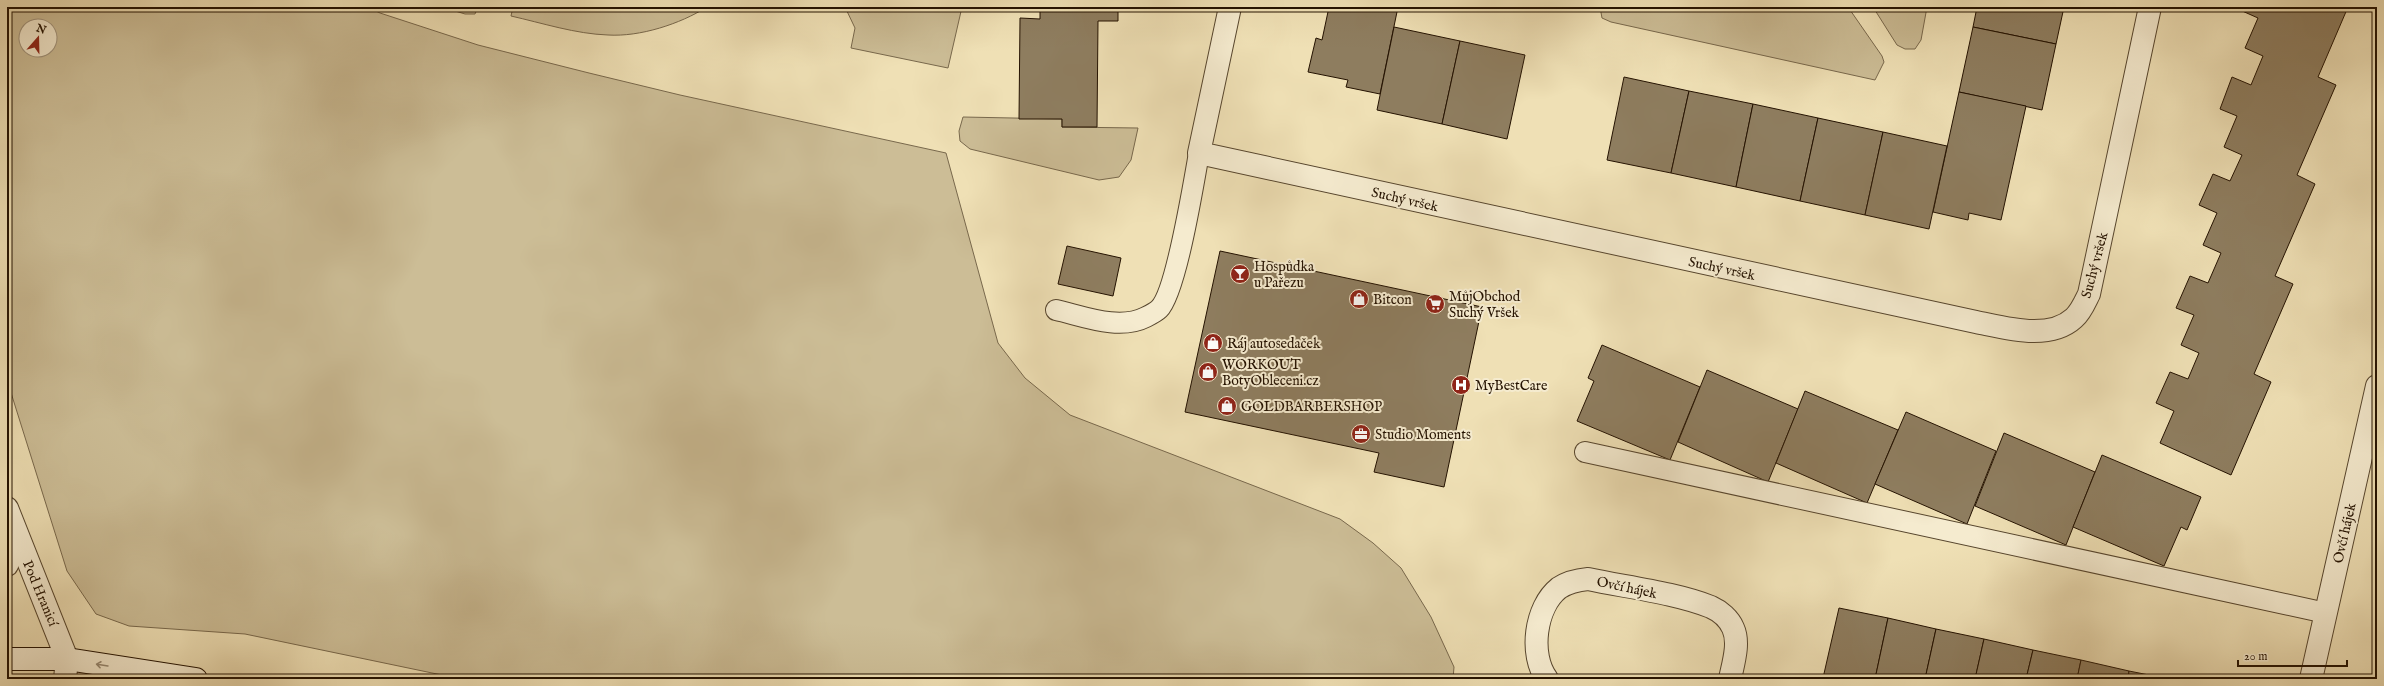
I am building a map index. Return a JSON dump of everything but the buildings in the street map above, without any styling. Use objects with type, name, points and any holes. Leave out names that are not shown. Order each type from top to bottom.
[{"type":"street","points":[[1199,153],[1230,7]]},
{"type":"street","name":"Suchý vršek","points":[[1199,153],[1530,227],[1976,322],[2041,331],[2063,325],[2075,318],[2089,294],[2150,7]]},
{"type":"street","name":"Ovčí hájek","points":[[2311,679],[2377,386]]},
{"type":"street","name":"Pod Hranicí","points":[[7,508],[18,539],[46,600],[66,669]]},
{"type":"street","points":[[7,566],[18,539]]},
{"type":"street","name":"Ovčí hájek","points":[[1547,679],[1542,673],[1538,656],[1537,638],[1543,611],[1559,589],[1572,581],[1588,579],[1692,601],[1712,608],[1725,616],[1733,628],[1735,645],[1730,679]]},
{"type":"street","points":[[7,659],[66,669],[196,679]]},
{"type":"lane","points":[[1056,310],[1117,322],[1146,318],[1160,309],[1169,291],[1175,270],[1199,153]]},
{"type":"lane","points":[[1584,452],[2326,613]]},
{"type":"shaded area","points":[[7,7],[368,7],[380,13],[478,45],[680,95],[946,153],[998,343],[1025,378],[1070,415],[1340,519],[1373,543],[1401,568],[1431,617],[1454,667],[1453,679],[461,679],[245,634],[129,626],[96,614],[67,571],[7,380]]},
{"type":"shaded area","points":[[442,7],[478,7],[475,14],[465,14]]},
{"type":"shaded area","points":[[513,7],[707,7],[685,19],[646,32],[608,35],[584,33],[511,16]]},
{"type":"shaded area","points":[[845,7],[962,7],[948,68],[851,48],[855,28]]},
{"type":"shaded area","points":[[1600,7],[1848,7],[1882,56],[1884,62],[1875,80],[1611,22],[1602,18]]},
{"type":"shaded area","points":[[1873,7],[1927,7],[1921,40],[1915,49],[1905,49],[1897,45]]},
{"type":"shaded area","points":[[963,117],[1062,119],[1062,127],[1138,128],[1131,160],[1119,177],[1099,180],[970,149],[960,141],[959,131]]},
{"type":"place","name":"Hospůdka u Pařezu","points":[[1240,274]]},
{"type":"place","name":"Bitcon","points":[[1359,299]]},
{"type":"place","name":"MůjObchod Suchý Vršek","points":[[1435,304]]},
{"type":"place","name":"Ráj autosedaček","points":[[1213,343]]},
{"type":"place","name":"WORKOUT BotyObleceni.cz","points":[[1208,372]]},
{"type":"place","name":"MyBestCare","points":[[1461,385]]},
{"type":"place","name":"GOLDBARBERSHOP","points":[[1227,406]]},
{"type":"place","name":"Studio Moments","points":[[1361,434]]}]
